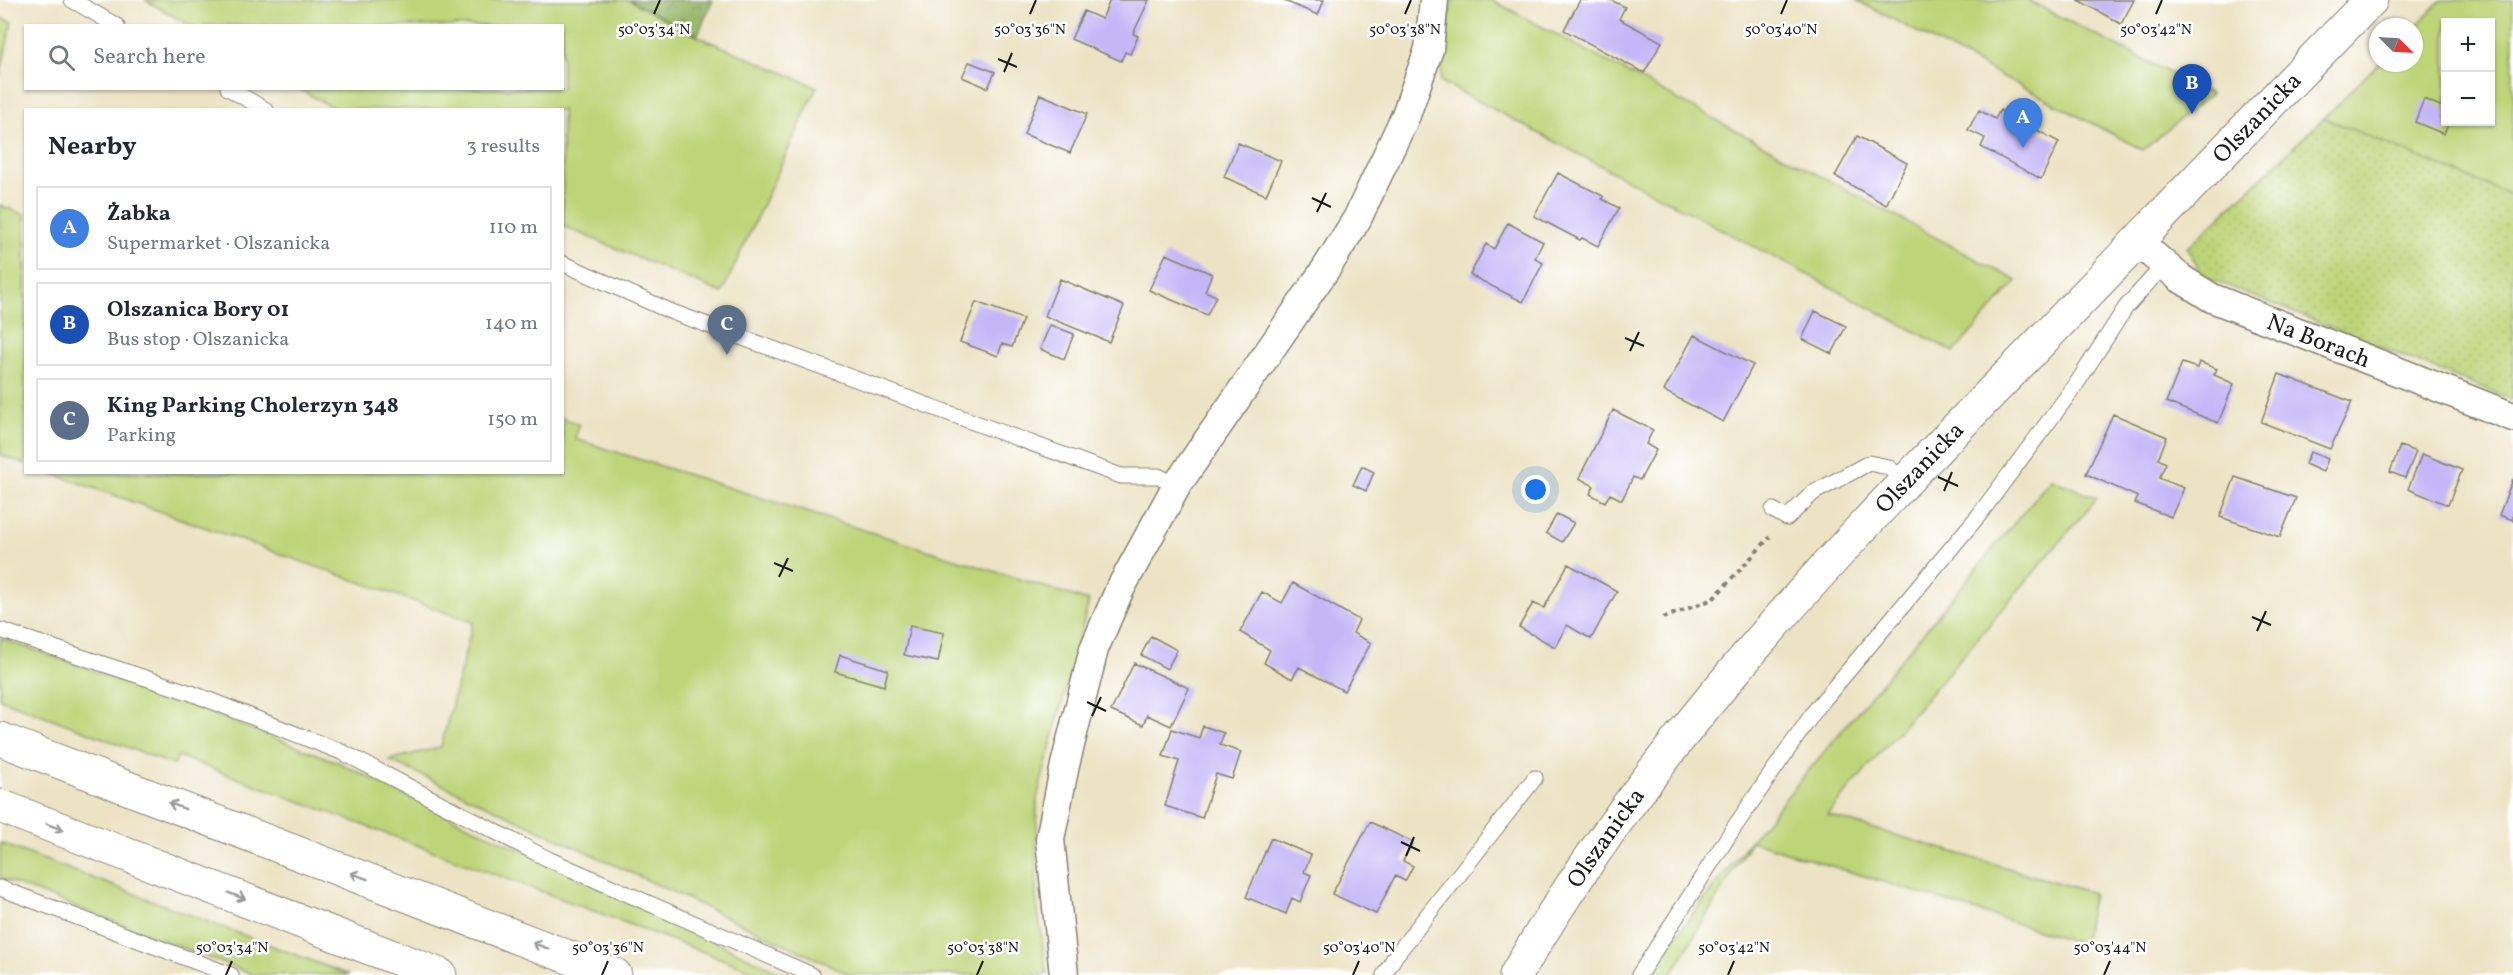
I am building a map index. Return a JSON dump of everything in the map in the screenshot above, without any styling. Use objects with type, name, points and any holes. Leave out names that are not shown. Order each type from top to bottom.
[{"type":"main road","name":"Olszanicka","points":[[1516,975],[1564,899],[1671,750],[1821,572],[1905,481],[2371,0]]},
{"type":"main road","points":[[0,739],[615,975]]},
{"type":"main road","points":[[0,806],[440,975]]},
{"type":"street","points":[[1064,975],[1050,839],[1065,765],[1094,649],[1119,591],[1177,485],[1327,267],[1357,219],[1406,116],[1429,49],[1434,0]]},
{"type":"street","name":"Na Borach","points":[[2138,242],[2197,289],[2229,306],[2513,417]]},
{"type":"lane","points":[[72,0],[114,24]]},
{"type":"lane","points":[[231,90],[263,108]]},
{"type":"lane","points":[[564,264],[672,312],[1121,476],[1158,476],[1177,485]]},
{"type":"lane","points":[[1639,975],[1733,829],[1816,709],[1979,516],[2075,386],[2126,307],[2164,265]]},
{"type":"lane","points":[[1773,510],[1787,518],[1813,493],[1869,463],[1888,467],[1905,481]]},
{"type":"lane","points":[[0,630],[191,693],[344,753],[548,859],[812,975]]},
{"type":"lane","points":[[1384,975],[1403,946],[1535,778]]},
{"type":"lane","points":[[0,888],[231,975]]},
{"type":"path","points":[[1663,618],[1713,599],[1787,518]]},
{"type":"green space","points":[[145,0],[629,0],[697,36],[817,87],[722,293],[564,226],[564,108],[333,108],[301,90],[564,90],[564,24],[187,24]]},
{"type":"green space","points":[[629,0],[713,0],[697,36]]},
{"type":"green space","points":[[1452,0],[1492,0],[2017,281],[1954,352],[1440,81]]},
{"type":"green space","points":[[1856,0],[2027,0],[2211,94],[2143,150]]},
{"type":"green space","points":[[2442,0],[2513,0],[2513,196],[2324,118],[2370,72],[2423,72],[2423,19]]},
{"type":"green space","points":[[0,18],[12,22],[0,75]]},
{"type":"green space","points":[[2324,118],[2513,196],[2513,400],[2203,276],[2187,248]]},
{"type":"green space","points":[[0,205],[24,215],[24,464],[0,455]]},
{"type":"green space","points":[[564,418],[579,424],[575,439],[1089,601],[1037,798],[1036,897],[1047,975],[851,975],[389,760],[441,747],[473,622],[54,474],[564,474]]},
{"type":"green space","points":[[2051,479],[2097,498],[1827,815],[2093,893],[2083,944],[1751,841],[1671,975],[1652,975],[1664,951],[1750,841]]},
{"type":"green space","points":[[0,638],[181,702],[340,763],[786,975],[765,975],[178,756],[174,765],[0,699]]},
{"type":"green space","points":[[0,843],[349,975],[254,975],[0,878]]},
{"type":"building","points":[[1110,0],[1149,0],[1133,34],[1138,36],[1130,54],[1125,52],[1121,61],[1071,39],[1084,11],[1102,19]]},
{"type":"building","points":[[1282,0],[1324,0],[1318,15]]},
{"type":"building","points":[[1580,0],[1611,0],[1625,7],[1619,19],[1662,42],[1644,73],[1564,30]]},
{"type":"building","points":[[2078,0],[2134,0],[2121,24]]},
{"type":"building","points":[[969,62],[995,72],[988,88],[962,77]]},
{"type":"building","points":[[1040,94],[1087,114],[1070,153],[1024,134]]},
{"type":"building","points":[[2424,99],[2441,106],[2441,126],[2447,126],[2444,134],[2415,122]]},
{"type":"building","points":[[1979,110],[1995,119],[2000,110],[2059,142],[2041,179],[1981,147],[1985,138],[1968,130]]},
{"type":"building","points":[[1857,136],[1907,163],[1886,205],[1835,176]]},
{"type":"building","points":[[1238,143],[1281,161],[1266,195],[1224,177]]},
{"type":"building","points":[[1558,173],[1603,196],[1602,199],[1619,208],[1598,246],[1582,238],[1580,240],[1534,216]]},
{"type":"building","points":[[1508,223],[1543,242],[1535,258],[1543,263],[1523,302],[1470,275],[1486,244],[1494,249]]},
{"type":"building","points":[[1166,254],[1212,274],[1205,291],[1216,296],[1207,315],[1149,290]]},
{"type":"building","points":[[1060,279],[1124,306],[1109,342],[1045,316]]},
{"type":"building","points":[[976,302],[1023,319],[1012,347],[1002,344],[998,356],[960,342]]},
{"type":"building","points":[[1815,311],[1846,326],[1832,354],[1802,339]]},
{"type":"building","points":[[1050,325],[1074,334],[1064,359],[1040,349]]},
{"type":"building","points":[[1694,335],[1753,365],[1723,422],[1664,391]]},
{"type":"building","points":[[2199,362],[2217,369],[2214,375],[2234,384],[2218,423],[2166,402],[2182,363],[2197,368]]},
{"type":"building","points":[[2279,374],[2352,402],[2330,449],[2261,422]]},
{"type":"building","points":[[1613,410],[1653,430],[1646,444],[1656,450],[1640,480],[1633,477],[1622,500],[1610,494],[1605,502],[1590,494],[1594,486],[1579,478]]},
{"type":"building","points":[[2113,414],[2167,437],[2158,459],[2166,463],[2159,478],[2184,488],[2171,517],[2135,503],[2138,497],[2086,474]]},
{"type":"building","points":[[2400,446],[2416,452],[2405,478],[2390,472]]},
{"type":"building","points":[[2310,452],[2328,459],[2323,472],[2305,464]]},
{"type":"building","points":[[2422,454],[2462,470],[2448,505],[2408,489]]},
{"type":"building","points":[[1362,466],[1374,472],[1366,491],[1353,485]]},
{"type":"building","points":[[2235,477],[2296,498],[2280,537],[2220,517]]},
{"type":"building","points":[[2513,479],[2513,520],[2499,515]]},
{"type":"building","points":[[1557,514],[1574,523],[1562,542],[1546,533]]},
{"type":"building","points":[[1568,564],[1617,591],[1591,639],[1567,625],[1555,647],[1519,627],[1533,603],[1544,608]]},
{"type":"building","points":[[1293,583],[1359,620],[1353,633],[1371,643],[1344,691],[1299,667],[1292,679],[1264,663],[1270,650],[1240,632],[1262,592],[1282,603]]},
{"type":"building","points":[[910,626],[944,633],[938,662],[904,655]]},
{"type":"building","points":[[1151,636],[1177,650],[1167,669],[1141,655]]},
{"type":"building","points":[[840,655],[888,670],[884,686],[835,672]]},
{"type":"building","points":[[1134,663],[1189,688],[1171,726],[1147,715],[1143,725],[1111,711]]},
{"type":"building","points":[[1203,726],[1224,733],[1220,745],[1241,752],[1232,779],[1216,774],[1202,818],[1165,806],[1179,761],[1163,756],[1172,729],[1199,738]]},
{"type":"building","points":[[1370,822],[1413,842],[1403,861],[1413,866],[1405,881],[1395,876],[1376,914],[1332,894]]},
{"type":"building","points":[[1271,838],[1311,855],[1304,872],[1311,875],[1300,902],[1292,898],[1286,914],[1246,897]]},
{"type":"place","name":"Olszanica Bory 01","points":[[2192,114]]},
{"type":"place","name":"Żabka","points":[[2023,148]]},
{"type":"place","name":"King Parking Cholerzyn 348","points":[[727,355]]}]
